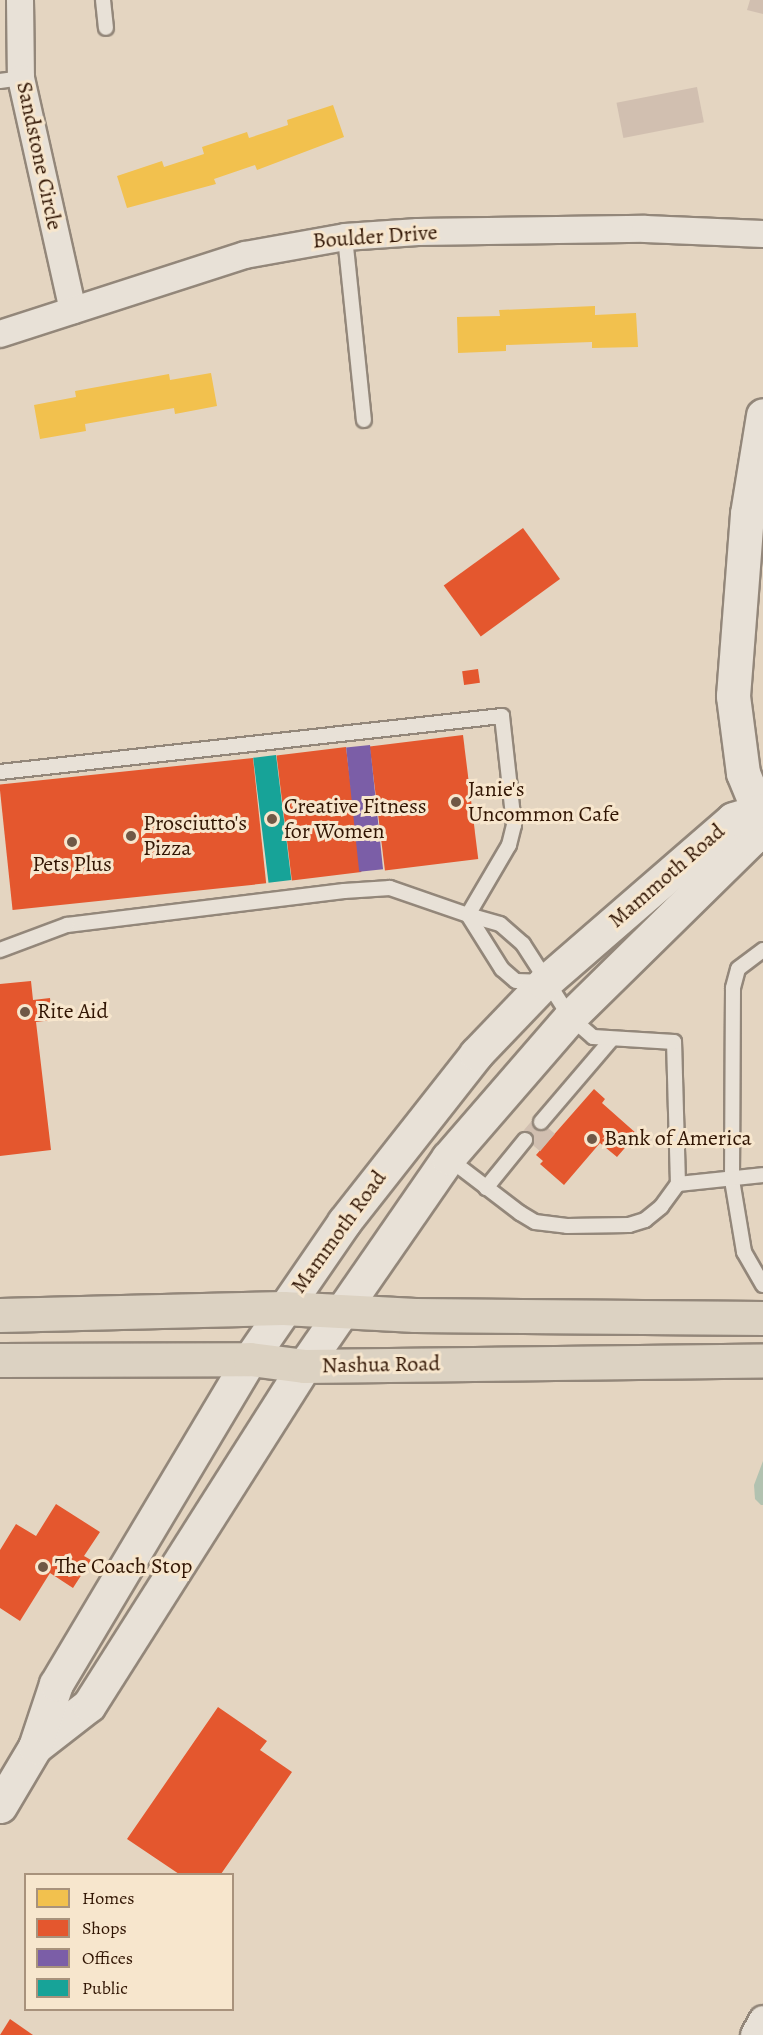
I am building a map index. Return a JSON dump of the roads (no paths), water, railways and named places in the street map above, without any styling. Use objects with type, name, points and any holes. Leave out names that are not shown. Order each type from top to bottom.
[{"type":"main road","points":[[762,813],[744,773],[733,696],[747,514],[763,415]]},
{"type":"main road","name":"Mammoth Road","points":[[0,1806],[35,1747],[56,1684],[250,1359],[284,1308],[419,1124],[476,1054],[544,983],[733,819],[762,813]]},
{"type":"main road","name":"Mammoth Road","points":[[35,1747],[89,1704],[304,1366],[448,1158],[570,1017],[751,839],[762,813]]},
{"type":"main road","points":[[0,1315],[284,1308],[415,1315],[763,1318]]},
{"type":"main road","name":"Nashua Road","points":[[0,1360],[250,1359],[304,1366],[763,1360]]},
{"type":"street","name":"Sandstone Circle","points":[[20,0],[10,80],[73,310]]},
{"type":"street","name":"Boulder Drive","points":[[0,334],[245,255],[345,237],[418,232],[645,230],[763,234]]},
{"type":"street","points":[[753,2035],[763,2019]]},
{"type":"lane","points":[[103,0],[106,28]]},
{"type":"lane","points":[[345,237],[364,420]]},
{"type":"lane","points":[[0,772],[502,716],[514,825],[509,845],[468,915]]},
{"type":"lane","points":[[0,950],[66,925],[344,891],[390,888],[500,924],[523,944],[537,963],[544,983],[570,1017],[593,1037],[611,1040],[674,1041],[678,1184],[661,1207],[645,1220],[629,1225],[567,1226],[535,1222],[448,1158]]},
{"type":"lane","points":[[468,915],[502,969],[516,981],[544,983]]},
{"type":"lane","points":[[763,950],[738,969],[733,988],[732,1180],[744,1252],[763,1285]]},
{"type":"lane","points":[[541,1122],[611,1040]]},
{"type":"lane","points":[[486,1188],[525,1140]]},
{"type":"lane","points":[[678,1184],[763,1175]]},
{"type":"place","name":"Janie's Uncommon Cafe","points":[[456,802]]},
{"type":"place","name":"Creative Fitness for Women","points":[[272,819]]},
{"type":"place","name":"Prosciutto's Pizza","points":[[131,836]]},
{"type":"place","name":"Pets Plus","points":[[72,842]]},
{"type":"place","name":"Rite Aid","points":[[25,1012]]},
{"type":"place","name":"Bank of America","points":[[592,1139]]},
{"type":"place","name":"The Coach Stop","points":[[43,1567]]}]
